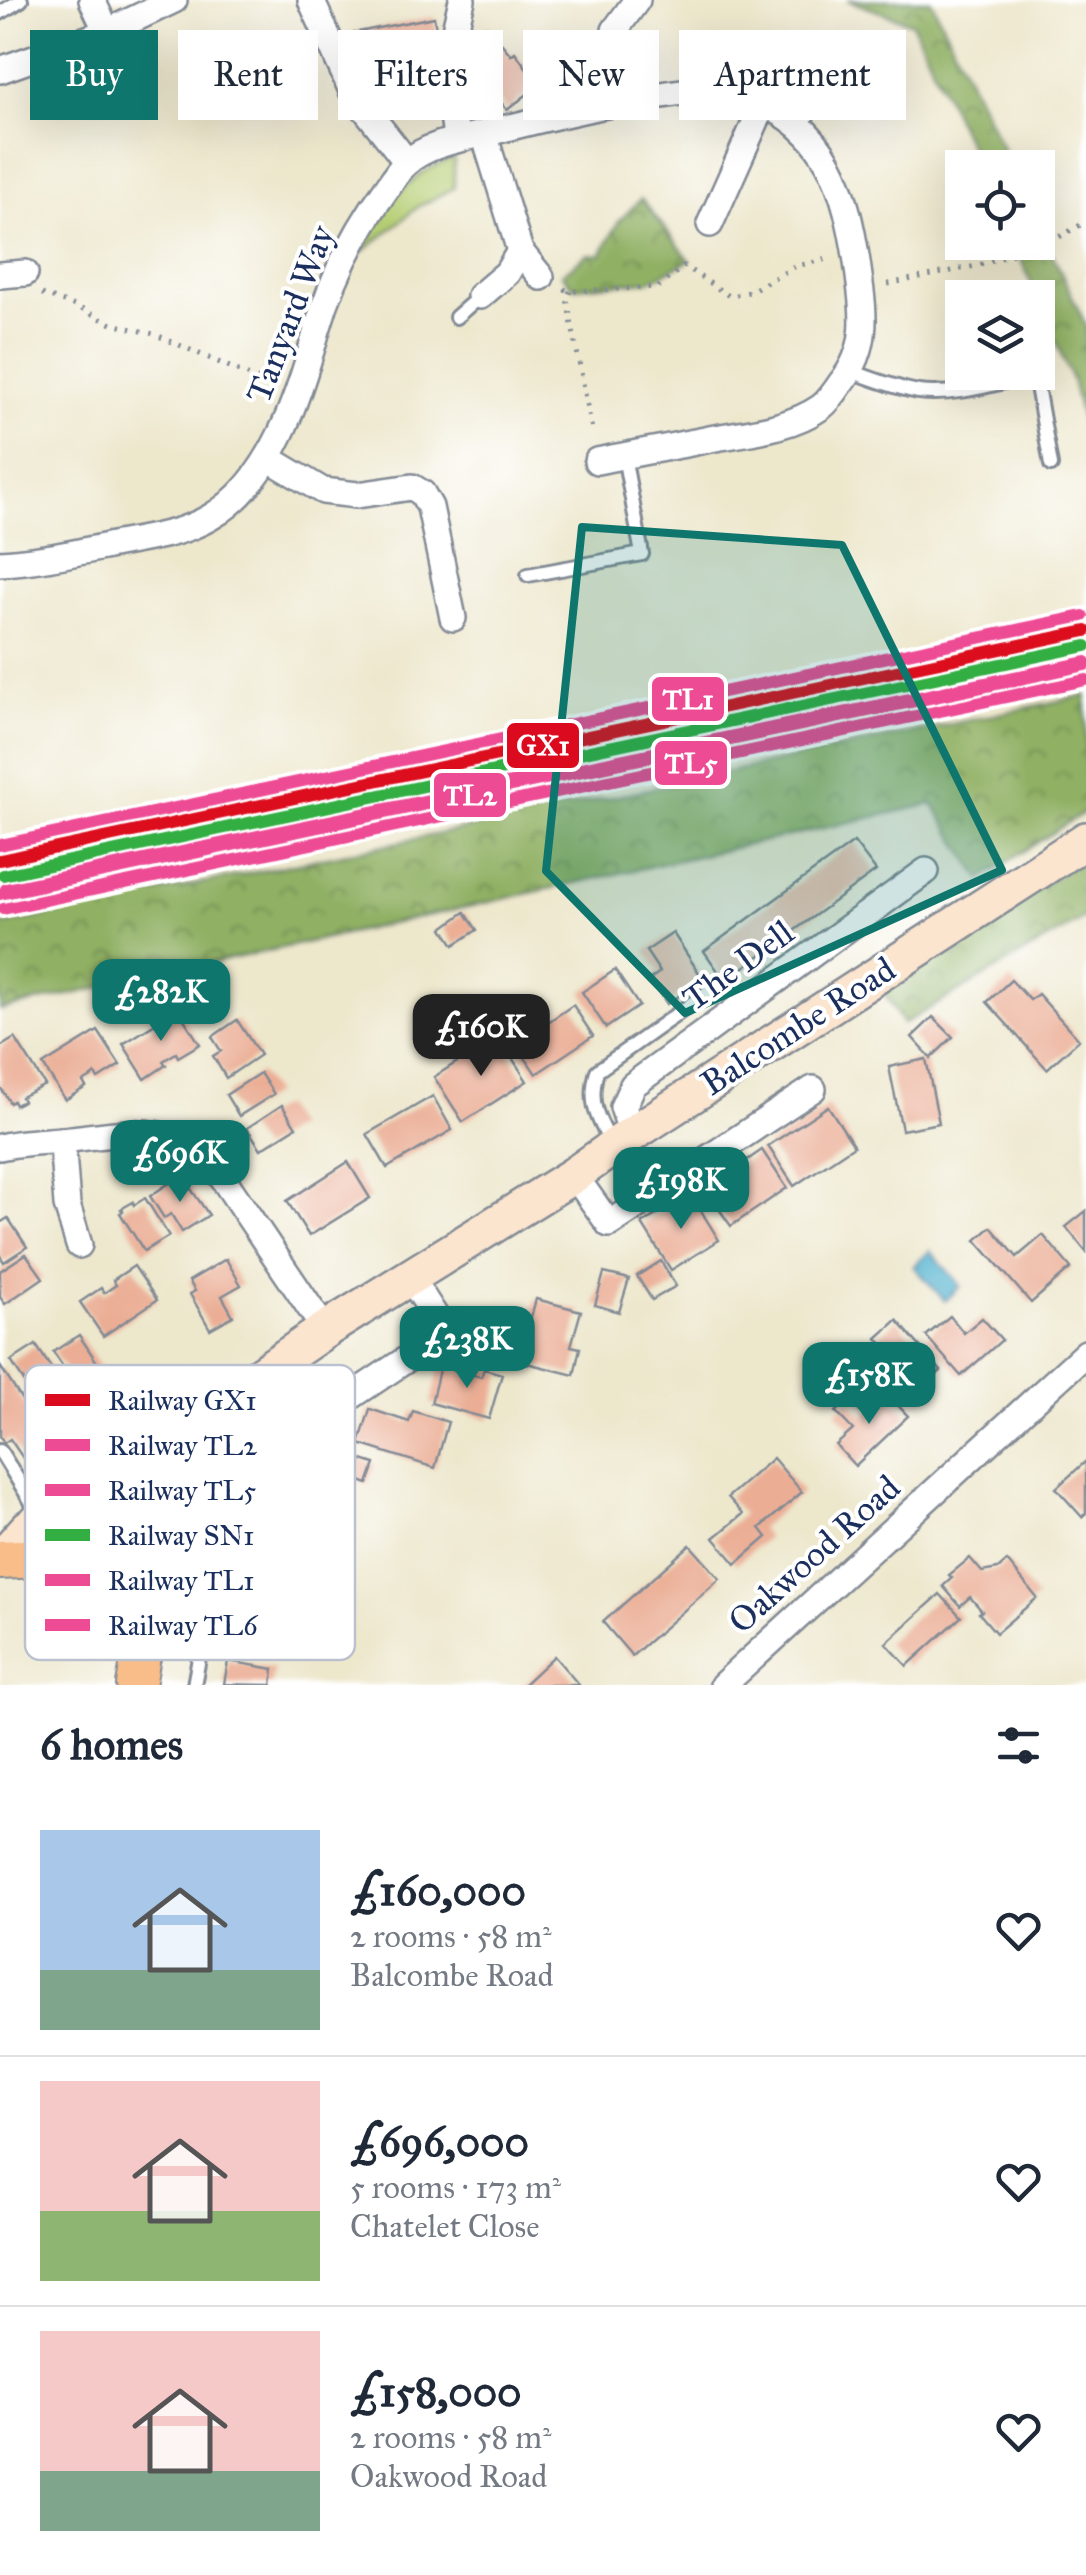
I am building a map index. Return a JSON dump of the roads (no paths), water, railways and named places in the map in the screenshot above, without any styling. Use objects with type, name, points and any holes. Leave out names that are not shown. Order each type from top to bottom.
[{"type":"main road","name":"Balcombe Road","points":[[275,1365],[1086,840]]},
{"type":"main road","name":"Balcombe Road","points":[[0,1559],[25,1531]]},
{"type":"main road","name":"Balcombe Road","points":[[0,1559],[25,1558]]},
{"type":"street","points":[[92,0],[105,30]]},
{"type":"street","points":[[110,30],[174,0]]},
{"type":"street","points":[[311,0],[354,96],[407,162]]},
{"type":"street","points":[[456,139],[447,64],[462,0]]},
{"type":"street","points":[[615,30],[637,0]]},
{"type":"street","points":[[0,70],[30,59]]},
{"type":"street","name":"Tanyard Way","points":[[0,562],[36,561],[174,533],[210,517],[239,495],[268,458],[296,395],[328,293],[352,241],[407,162],[456,139],[545,120]]},
{"type":"street","points":[[710,224],[756,120]]},
{"type":"street","name":"Tanyard Way","points":[[598,461],[787,424],[824,404],[851,371],[860,351],[865,313],[856,253],[835,174],[811,136],[796,121]]},
{"type":"street","points":[[484,134],[520,251],[542,277]]},
{"type":"street","points":[[480,296],[507,273],[520,251]]},
{"type":"street","name":"Tanyard Way","points":[[268,458],[322,491],[356,495],[412,487],[422,493],[430,507],[453,618]]},
{"type":"street","name":"The Dell","points":[[623,1140],[623,1106],[633,1085],[926,871]]},
{"type":"street","points":[[574,1174],[609,1224],[812,1090]]},
{"type":"street","points":[[0,1147],[138,1132],[185,1142],[218,1171],[325,1330]]},
{"type":"street","points":[[62,1140],[67,1205],[79,1245]]},
{"type":"street","points":[[355,1393],[431,1343],[435,1316],[410,1276]]},
{"type":"street","name":"Oakwood Road","points":[[722,1685],[1086,1353]]},
{"type":"lane","points":[[0,13],[21,0]]},
{"type":"lane","points":[[456,317],[480,296]]},
{"type":"lane","points":[[851,371],[921,392],[950,392],[1036,375],[1051,465]]},
{"type":"lane","points":[[528,575],[642,554],[624,456]]},
{"type":"lane","points":[[623,1140],[596,1116],[591,1091],[597,1071],[711,990]]},
{"type":"lane","points":[[0,1451],[25,1479]]},
{"type":"lane","points":[[194,1685],[199,1660]]},
{"type":"water","points":[[930,1251],[961,1286],[945,1301],[914,1266]]},
{"type":"rail line","name":"TL1","points":[[0,845],[1083,616]]},
{"type":"rail line","name":"GX1","points":[[0,860],[1086,631]]},
{"type":"rail line","name":"SN1","points":[[3,875],[1086,646]]},
{"type":"rail line","name":"TL6","points":[[6,889],[1086,662]]},
{"type":"rail line","name":"TL2","points":[[0,894],[1086,665]]},
{"type":"rail line","name":"TL5","points":[[3,909],[1086,680]]}]
